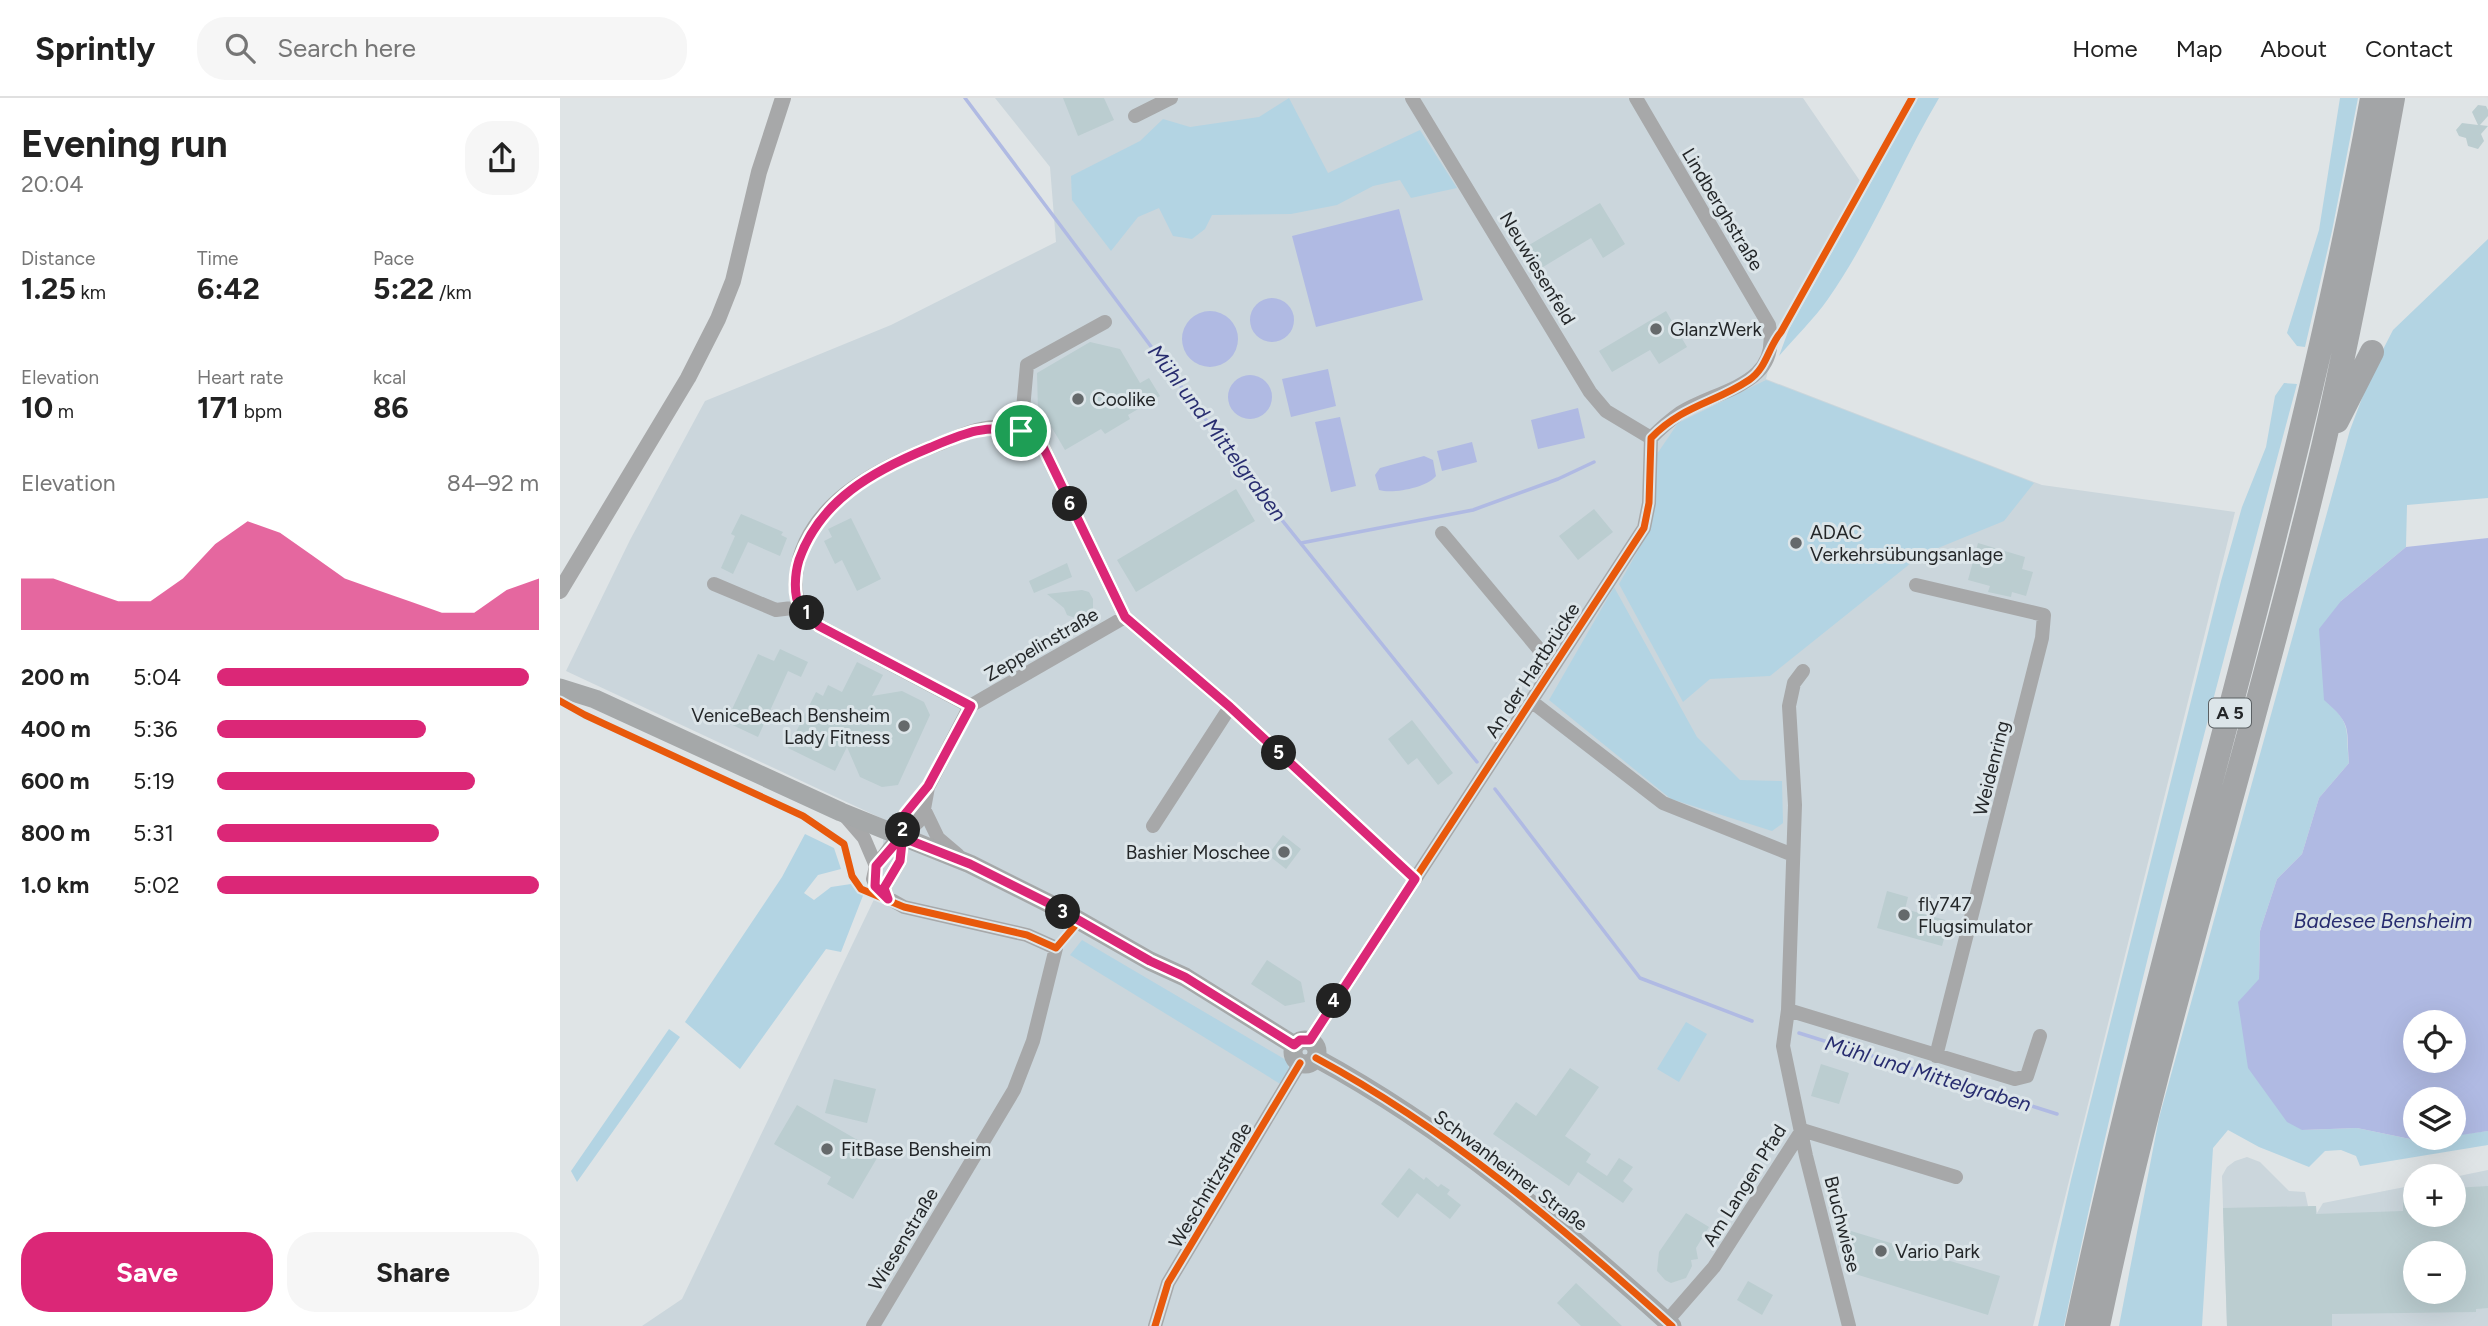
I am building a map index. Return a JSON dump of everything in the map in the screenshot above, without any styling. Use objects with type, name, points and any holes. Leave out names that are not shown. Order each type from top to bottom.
[{"type":"highway","name":"A 5","points":[[2077,1326],[2156,988],[2253,629],[2328,320],[2372,98]]},
{"type":"highway","name":"A 5","points":[[2098,1326],[2179,982],[2323,446],[2393,98]]},
{"type":"highway","points":[[2323,446],[2372,352]]},
{"type":"main road","points":[[560,675],[595,699]]},
{"type":"main road","points":[[560,688],[595,699]]},
{"type":"main road","name":"Schwanheimer Straße","points":[[595,699],[841,812],[970,864],[1052,905],[1150,961],[1185,977],[1425,1124],[1490,1170],[1573,1237],[1670,1324]]},
{"type":"street","points":[[560,591],[688,378],[718,319],[733,281],[759,172],[783,98]]},
{"type":"street","points":[[1135,116],[1171,98]]},
{"type":"street","name":"Neuwiesenfeld","points":[[1412,98],[1590,392],[1606,411],[1651,438]]},
{"type":"street","name":"Lindberghstraße","points":[[1636,98],[1757,303],[1769,325],[1772,342],[1768,358],[1760,371],[1748,381],[1681,412],[1651,438]]},
{"type":"street","points":[[1021,431],[1027,365],[1105,322]]},
{"type":"street","points":[[888,899],[884,888],[900,861],[905,814],[928,786],[971,706],[819,626],[800,607],[795,582],[797,566],[805,544],[836,503],[866,477],[891,463],[982,429],[998,427],[1021,431],[1043,447],[1125,617]]},
{"type":"street","name":"An der Hartbrücke","points":[[1305,1052],[1644,528],[1649,503],[1651,438]]},
{"type":"street","name":"An der Hartbrücke","points":[[1442,533],[1553,666]]},
{"type":"street","points":[[714,584],[776,610],[800,607]]},
{"type":"street","name":"Weidenring","points":[[1916,585],[2044,615],[2042,638],[1936,1056]]},
{"type":"street","name":"Zeppelinstraße","points":[[971,706],[1125,617],[1230,707],[1415,879]]},
{"type":"street","points":[[1803,671],[1794,683],[1789,706],[1796,806],[1788,1010],[2021,1079],[2026,1076],[2040,1036]]},
{"type":"street","points":[[1531,701],[1663,803],[1793,855]]},
{"type":"street","points":[[1153,826],[1230,707]]},
{"type":"street","points":[[876,866],[918,822],[924,809],[928,786]]},
{"type":"street","points":[[924,809],[938,838],[970,864]]},
{"type":"street","points":[[841,812],[864,838],[876,866],[875,886],[888,899]]},
{"type":"street","name":"Wiesenstraße","points":[[873,1326],[1014,1090],[1033,1041],[1056,948],[1027,935],[904,907],[888,899]]},
{"type":"street","name":"Am Langen Pfad","points":[[1670,1324],[1714,1268],[1802,1130],[1783,1046],[1788,1010]]},
{"type":"street","name":"Weschnitzstraße","points":[[1155,1326],[1168,1283],[1305,1052]]},
{"type":"street","points":[[1802,1130],[1956,1177]]},
{"type":"street","name":"Bruchwiese","points":[[1802,1130],[1849,1326]]},
{"type":"shaded area","points":[[995,98],[1803,98],[1860,181],[1772,355],[1766,379],[2042,485],[2235,512],[2033,1326],[642,1326],[682,1299],[879,889],[885,820],[566,671],[630,540],[705,401],[891,325],[1056,242],[1050,167]]},
{"type":"shaded area","points":[[1289,98],[1328,173],[1420,130],[1457,188],[1411,198],[1400,180],[1373,186],[1337,205],[1291,214],[1212,215],[1205,229],[1192,239],[1173,236],[1159,208],[1138,217],[1111,251],[1072,200],[1071,176],[1140,141],[1163,119],[1190,127],[1259,117]]},
{"type":"shaded area","points":[[1918,98],[1939,98],[1844,275],[1823,306],[1779,356],[1789,329]]},
{"type":"shaded area","points":[[2340,98],[2358,98],[2332,231],[2305,347],[2297,346],[2287,333],[2319,230]]},
{"type":"shaded area","points":[[2488,239],[2488,498],[2407,505],[2406,547],[2341,601],[2324,699],[2344,721],[2349,763],[2319,798],[2302,854],[2277,879],[2260,931],[2259,979],[2303,1130],[2357,1128],[2403,1138],[2403,1150],[2458,1150],[2360,1166],[2356,1156],[2341,1150],[2325,1151],[2309,1167],[2259,1147],[2228,1130],[2213,1148],[2202,1326],[2119,1326],[2159,1118],[2350,430],[2373,369],[2393,330]]},
{"type":"shaded area","name":"ADAC Verkehrsübungsanlage","points":[[1766,380],[2034,483],[2004,521],[1921,555],[1770,676],[1710,679],[1683,702],[1619,584],[1649,531],[1657,454],[1678,423]]},
{"type":"shaded area","points":[[2284,383],[2297,384],[2145,971],[2064,1326],[2038,1326],[2071,1180],[2221,581],[2242,507],[2266,447],[2275,396]]},
{"type":"shaded area","points":[[1614,587],[1697,737],[1740,780],[1782,781],[1783,823],[1772,831],[1671,799],[1549,700]]},
{"type":"shaded area","points":[[805,834],[834,848],[841,869],[818,875],[804,893],[814,900],[831,887],[851,884],[864,893],[841,952],[826,949],[740,1069],[685,1022],[782,877]]},
{"type":"shaded area","points":[[1082,940],[1286,1060],[1289,1068],[1282,1085],[1070,955]]},
{"type":"shaded area","points":[[1686,1022],[1707,1034],[1679,1082],[1657,1069]]},
{"type":"shaded area","points":[[669,1029],[680,1037],[577,1182],[571,1171]]},
{"type":"shaded area","points":[[2488,1131],[2488,1145],[2466,1149],[2466,1134]]},
{"type":"shaded area","points":[[2247,1157],[2260,1162],[2289,1191],[2305,1192],[2308,1206],[2316,1206],[2317,1213],[2323,1203],[2403,1187],[2403,1227],[2466,1227],[2466,1175],[2488,1170],[2488,1326],[2227,1326],[2222,1176],[2227,1167]]},
{"type":"water","points":[[1399,209],[1423,300],[1316,327],[1292,236]]},
{"type":"water","points":[[1272,298],[1287,305],[1294,320],[1287,335],[1272,342],[1257,335],[1250,320],[1257,305]]},
{"type":"water","points":[[1210,311],[1221,313],[1230,319],[1236,328],[1236,350],[1230,359],[1221,365],[1210,367],[1199,365],[1190,359],[1184,350],[1182,339],[1184,328],[1190,319],[1199,313]]},
{"type":"water","points":[[1328,369],[1336,406],[1291,417],[1282,379]]},
{"type":"water","points":[[1250,375],[1265,382],[1272,397],[1265,412],[1250,419],[1235,412],[1228,397],[1235,382]]},
{"type":"water","points":[[1578,408],[1585,438],[1538,449],[1531,420]]},
{"type":"water","points":[[1340,417],[1356,486],[1331,492],[1315,422]]},
{"type":"water","points":[[1472,442],[1477,462],[1442,471],[1437,451]]},
{"type":"water","points":[[1424,456],[1433,460],[1436,476],[1431,480],[1409,489],[1379,490],[1375,475],[1380,468]]},
{"type":"water","name":"Badesee Bensheim","points":[[2488,538],[2488,1131],[2466,1134],[2466,1087],[2403,1087],[2403,1138],[2357,1128],[2302,1130],[2287,1122],[2248,1068],[2238,1002],[2259,979],[2260,931],[2277,879],[2302,854],[2319,798],[2349,763],[2344,722],[2324,700],[2319,629],[2341,601],[2406,547]]},
{"type":"building","points":[[1063,98],[1104,98],[1114,120],[1078,136]]},
{"type":"building","points":[[2478,105],[2486,106],[2488,110],[2488,116],[2480,125],[2488,126],[2481,134],[2484,141],[2478,149],[2468,146],[2466,138],[2459,136],[2456,130],[2462,123],[2478,125],[2472,112]]},
{"type":"building","points":[[1600,203],[1625,244],[1603,258],[1591,238],[1538,270],[1524,248]]},
{"type":"building","name":"GlanzWerk","points":[[1666,311],[1687,347],[1659,364],[1650,350],[1612,372],[1599,351]]},
{"type":"building","name":"Coolike","points":[[1090,342],[1120,349],[1140,383],[1149,378],[1160,396],[1128,415],[1130,419],[1105,434],[1101,429],[1065,450],[1049,423],[1046,425],[1038,411],[1037,373]]},
{"type":"building","points":[[1236,489],[1255,521],[1136,592],[1117,560]]},
{"type":"building","points":[[1594,509],[1613,532],[1578,560],[1559,536]]},
{"type":"building","points":[[741,514],[783,532],[781,535],[787,538],[780,556],[748,542],[733,574],[721,568],[735,536],[731,534]]},
{"type":"building","points":[[851,518],[881,579],[857,591],[842,560],[835,564],[824,541],[832,537],[828,529]]},
{"type":"building","points":[[1978,543],[2025,557],[2022,569],[2033,572],[2026,596],[2012,592],[2011,597],[1988,592],[1990,586],[1968,580]]},
{"type":"building","points":[[1067,563],[1072,577],[1034,593],[1029,581]]},
{"type":"building","points":[[1082,590],[1089,592],[1093,599],[1091,615],[1083,621],[1067,615],[1064,608],[1047,594]]},
{"type":"building","points":[[780,649],[808,662],[801,677],[788,671],[758,737],[726,722],[758,654],[774,661]]},
{"type":"building","points":[[857,662],[883,675],[872,696],[902,691],[924,702],[930,715],[898,785],[882,787],[860,777],[847,747],[835,771],[788,748],[816,692],[823,696],[828,685],[842,692]]},
{"type":"building","points":[[1412,720],[1453,773],[1438,785],[1417,758],[1408,765],[1388,739]]},
{"type":"building","name":"Bashier Moschee","points":[[1283,835],[1301,849],[1286,869],[1268,855]]},
{"type":"building","name":"fly747 Flugsimulator","points":[[1887,891],[1908,897],[1905,909],[1949,921],[1942,946],[1877,928]]},
{"type":"building","points":[[1267,960],[1301,982],[1305,1002],[1285,1006],[1251,984]]},
{"type":"building","points":[[1821,1064],[1849,1073],[1839,1104],[1811,1096]]},
{"type":"building","points":[[1570,1068],[1599,1087],[1565,1136],[1591,1154],[1586,1162],[1607,1176],[1619,1158],[1633,1167],[1623,1181],[1633,1189],[1623,1203],[1578,1172],[1569,1186],[1493,1134],[1516,1102],[1536,1116]]},
{"type":"building","points":[[834,1079],[876,1089],[867,1123],[825,1113]]},
{"type":"building","name":"FitBase Bensheim","points":[[797,1105],[880,1153],[853,1199],[827,1184],[831,1177],[774,1144]]},
{"type":"building","points":[[1409,1168],[1424,1180],[1426,1177],[1438,1187],[1441,1184],[1450,1190],[1447,1194],[1461,1205],[1450,1219],[1417,1193],[1398,1218],[1381,1204]]},
{"type":"building","points":[[2488,1186],[2488,1308],[2476,1309],[2476,1312],[2332,1314],[2332,1326],[2227,1326],[2223,1208],[2316,1206],[2316,1214],[2403,1211],[2403,1227],[2466,1227],[2466,1187]]},
{"type":"building","points":[[1686,1213],[1709,1227],[1696,1248],[1698,1259],[1691,1260],[1692,1266],[1686,1278],[1671,1283],[1657,1271],[1659,1252]]},
{"type":"building","name":"Vario Park","points":[[1841,1228],[2000,1276],[1988,1315],[1852,1273]]},
{"type":"building","points":[[1748,1281],[1773,1295],[1762,1315],[1737,1300]]},
{"type":"building","points":[[1576,1283],[1622,1326],[1581,1326],[1557,1303]]},
{"type":"waterway","name":"Mühl und Mittelgraben","points":[[965,98],[1269,504],[1477,762]]},
{"type":"waterway","points":[[1301,543],[1473,510],[1558,479],[1594,462]]},
{"type":"waterway","name":"Mühl und Mittelgraben","points":[[1495,789],[1640,978],[1752,1021]]},
{"type":"waterway","name":"Mühl und Mittelgraben","points":[[1799,1033],[2057,1114]]},
{"type":"cycle path","points":[[1310,1040],[1644,528],[1649,503],[1651,438],[1675,418],[1736,388],[1760,370],[1912,98]]},
{"type":"cycle path","points":[[560,701],[803,816],[844,844],[852,876],[861,889],[904,907],[1027,935],[1056,948],[1079,921]]},
{"type":"cycle path","points":[[901,837],[970,864],[1052,905],[1150,961],[1185,977],[1294,1045]]},
{"type":"cycle path","points":[[1316,1058],[1412,1116],[1502,1181],[1672,1326]]},
{"type":"cycle path","points":[[1155,1326],[1168,1283],[1300,1063]]},
{"type":"place","name":"GlanzWerk","points":[[1656,329]]},
{"type":"place","name":"Coolike","points":[[1078,399]]},
{"type":"place","name":"ADAC Verkehrsübungsanlage","points":[[1796,543]]},
{"type":"place","name":"VeniceBeach Bensheim Lady Fitness","points":[[904,726]]},
{"type":"place","name":"Bashier Moschee","points":[[1284,852]]},
{"type":"place","name":"fly747 Flugsimulator","points":[[1904,915]]},
{"type":"place","name":"FitBase Bensheim","points":[[827,1149]]},
{"type":"place","name":"Vario Park","points":[[1881,1251]]},
{"type":"route","points":[[1021,431],[998,427],[968,433],[891,463],[866,477],[840,498],[820,520],[805,544],[797,566],[795,582],[800,607],[819,626],[971,706],[928,786],[905,814],[901,837],[900,861],[884,888],[888,899],[875,886],[873,879],[876,866],[901,837],[970,864],[1052,905],[1150,961],[1185,977],[1294,1045],[1300,1040],[1310,1040],[1415,879],[1230,707],[1125,617],[1043,447],[1021,431]]}]
